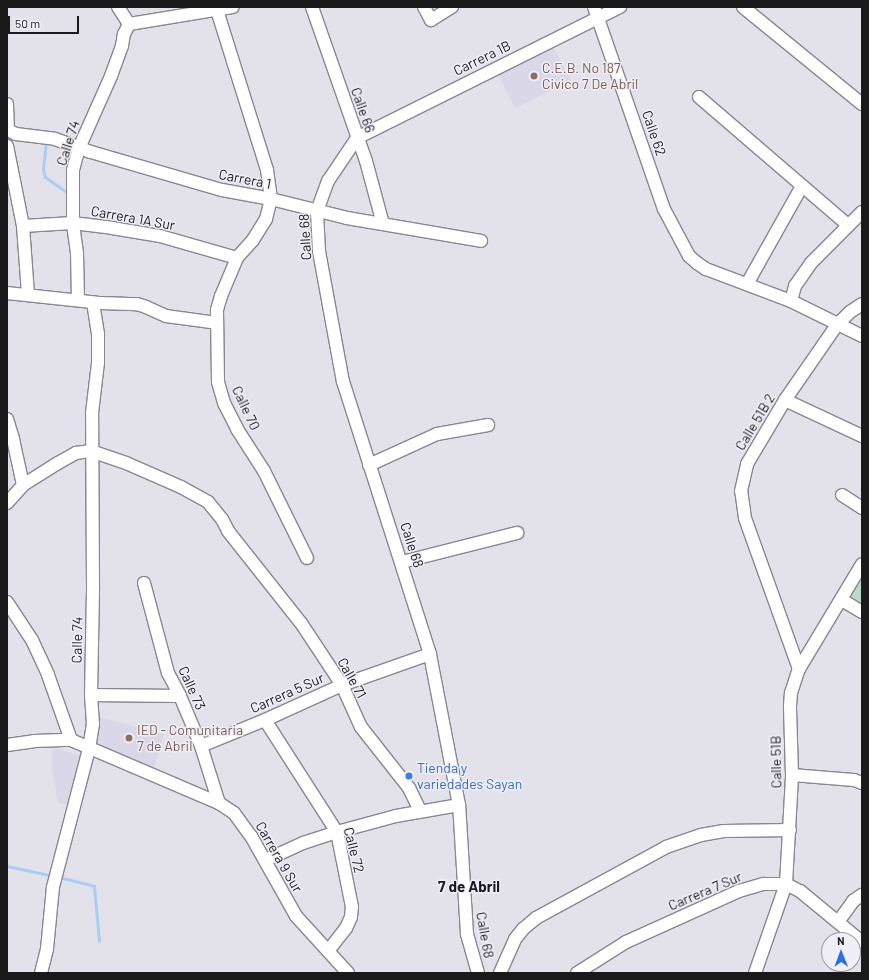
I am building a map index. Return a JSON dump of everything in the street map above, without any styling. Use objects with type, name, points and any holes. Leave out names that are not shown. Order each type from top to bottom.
[{"type":"street","points":[[118,7],[129,24],[233,7]]},
{"type":"street","name":"Calle 66","points":[[312,7],[366,162],[383,224]]},
{"type":"street","points":[[424,7],[431,20],[452,7]]},
{"type":"street","name":"Carrera 1B","points":[[357,138],[596,12],[620,7]]},
{"type":"street","points":[[743,7],[862,104]]},
{"type":"street","points":[[217,9],[267,170],[271,199],[266,219],[253,240],[237,258]]},
{"type":"street","name":"Calle 62","points":[[596,12],[664,209],[689,256],[697,263],[726,277],[747,284]]},
{"type":"street","name":"Calle 74","points":[[78,300],[77,253],[73,223],[73,170],[79,148],[110,76],[122,46],[124,34],[129,24]]},
{"type":"street","points":[[699,97],[848,225]]},
{"type":"street","name":"Carrera 1","points":[[7,104],[8,130],[16,134],[55,138],[79,148],[188,182],[222,190],[271,199],[383,224],[481,241]]},
{"type":"street","name":"Calle 68","points":[[357,138],[328,181],[317,210],[318,251],[344,382],[369,466],[402,562],[430,654],[459,805],[467,934],[478,973]]},
{"type":"street","points":[[7,146],[23,226],[28,294]]},
{"type":"street","points":[[802,186],[747,284],[791,301],[862,336]]},
{"type":"street","points":[[791,301],[795,286],[811,263],[862,212]]},
{"type":"street","name":"Carrera 1A Sur","points":[[23,226],[73,223],[112,228],[160,236],[237,258]]},
{"type":"street","name":"Calle 70","points":[[237,258],[221,296],[217,310],[218,376],[224,403],[237,429],[264,471],[308,558]]},
{"type":"street","points":[[7,293],[93,302],[137,304],[146,306],[166,316],[218,323]]},
{"type":"street","name":"Calle 74","points":[[41,973],[47,949],[56,877],[94,724],[91,695],[93,586],[92,413],[98,363],[98,334],[93,302]]},
{"type":"street","name":"Calle 51B 2","points":[[799,669],[745,518],[741,491],[747,464],[785,400],[837,325],[850,312],[862,304]]},
{"type":"street","points":[[785,400],[862,436]]},
{"type":"street","points":[[7,419],[23,485]]},
{"type":"street","points":[[369,466],[437,434],[488,425]]},
{"type":"street","points":[[7,503],[23,485],[76,453],[92,451]]},
{"type":"street","name":"Calle 71","points":[[92,451],[126,463],[181,487],[208,502],[222,519],[228,532],[301,623],[342,685],[361,726],[408,788],[420,811]]},
{"type":"street","points":[[842,495],[862,508]]},
{"type":"street","points":[[402,562],[517,533]]},
{"type":"street","name":"Calle 51B","points":[[755,973],[786,884],[792,775],[790,706],[799,669],[842,600],[862,564]]},
{"type":"street","name":"Calle 73","points":[[144,583],[168,673],[180,696],[201,746],[219,803]]},
{"type":"street","points":[[842,600],[862,612]]},
{"type":"street","points":[[7,602],[32,640],[45,668],[71,740]]},
{"type":"street","name":"Carrera 5 Sur","points":[[201,746],[265,720],[342,685],[430,654]]},
{"type":"street","points":[[91,695],[180,696]]},
{"type":"street","name":"Calle 72","points":[[265,720],[337,832],[352,907],[351,917],[346,928],[328,951]]},
{"type":"street","name":"Carrera 9 Sur","points":[[7,745],[71,740],[89,749],[219,803],[234,813],[266,860],[296,916],[348,973]]},
{"type":"street","points":[[792,775],[854,780],[862,783]]},
{"type":"street","points":[[266,860],[303,843],[337,832],[420,811],[459,805]]},
{"type":"street","points":[[500,973],[515,939],[523,929],[536,918],[666,846],[701,835],[748,830],[790,830]]},
{"type":"street","name":"Carrera 7 Sur","points":[[577,973],[626,942],[739,891],[764,884],[786,884],[800,891],[862,942]]},
{"type":"street","points":[[838,922],[857,898]]},
{"type":"shaded area","name":"C.E.B. No 187 Civico 7 De Abril","points":[[552,45],[571,81],[515,108],[497,72]]},
{"type":"shaded area","name":"IED - Comunitaria 7 de Abril","points":[[98,717],[164,734],[154,768],[95,743],[98,728]]},
{"type":"shaded area","points":[[52,748],[81,755],[71,805],[58,803],[52,769]]},
{"type":"green space","points":[[862,573],[862,609],[847,599]]},
{"type":"waterway","points":[[7,137],[14,138]]},
{"type":"waterway","points":[[46,141],[43,169],[45,177],[69,194]]},
{"type":"waterway","points":[[7,866],[54,876]]},
{"type":"waterway","points":[[59,877],[94,886],[99,941]]},
{"type":"place","name":"C.E.B. No 187 Civico 7 De Abril","points":[[534,76]]},
{"type":"place","name":"IED - Comunitaria 7 de Abril","points":[[129,738]]},
{"type":"place","name":"Tienda y variedades Sayan","points":[[409,776]]},
{"type":"district","name":"7 de Abril","points":[[469,887]]}]
